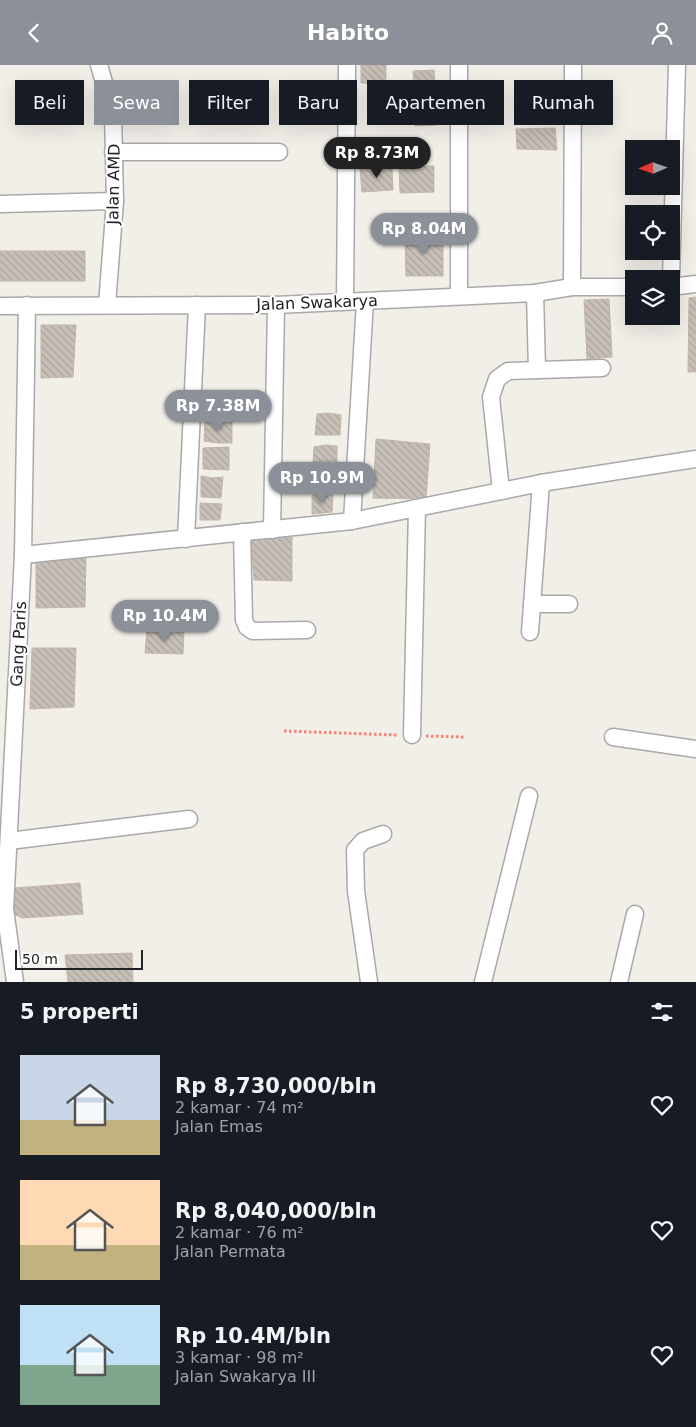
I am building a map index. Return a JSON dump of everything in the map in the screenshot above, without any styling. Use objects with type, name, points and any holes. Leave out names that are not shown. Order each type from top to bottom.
[{"type":"street","name":"Jalan AMD","points":[[99,65],[113,113],[115,201],[107,305]]},
{"type":"street","points":[[345,301],[348,65]]},
{"type":"street","points":[[459,65],[459,295]]},
{"type":"street","points":[[572,287],[573,65]]},
{"type":"street","points":[[671,270],[677,65]]},
{"type":"street","points":[[114,152],[279,152]]},
{"type":"street","points":[[0,204],[115,201]]},
{"type":"street","points":[[680,286],[696,284]]},
{"type":"street","name":"Jalan Swakarya","points":[[0,305],[276,305],[459,295],[535,293],[572,287],[625,287]]},
{"type":"street","points":[[535,293],[537,370]]},
{"type":"street","points":[[352,521],[365,301]]},
{"type":"street","name":"Gang Paris","points":[[15,982],[3,909],[23,555],[27,305]]},
{"type":"street","points":[[186,539],[197,305]]},
{"type":"street","points":[[272,530],[276,305]]},
{"type":"street","points":[[501,491],[491,397],[497,379],[508,371],[602,368]]},
{"type":"street","points":[[23,555],[352,521],[542,483],[696,459]]},
{"type":"street","points":[[530,632],[542,483]]},
{"type":"street","points":[[412,735],[417,508]]},
{"type":"street","points":[[242,532],[244,620],[247,627],[253,631],[307,630]]},
{"type":"street","points":[[532,603],[569,604]]},
{"type":"street","points":[[613,737],[696,749]]},
{"type":"street","points":[[483,982],[529,796]]},
{"type":"street","points":[[8,841],[189,819]]},
{"type":"street","points":[[369,982],[356,891],[355,850],[362,841],[383,834]]},
{"type":"street","points":[[619,982],[634,914]]},
{"type":"path","points":[[284,731],[465,737]]},
{"type":"building","points":[[361,65],[386,65],[386,80],[367,80],[367,83],[361,83]]},
{"type":"building","points":[[434,70],[435,80],[413,80],[413,71]]},
{"type":"building","points":[[555,128],[557,150],[517,149],[516,129]]},
{"type":"building","points":[[434,166],[434,192],[400,193],[399,167]]},
{"type":"building","points":[[392,167],[393,190],[362,192],[360,169]]},
{"type":"building","points":[[405,234],[443,235],[443,276],[406,276]]},
{"type":"building","points":[[0,251],[85,251],[85,281],[0,281]]},
{"type":"building","points":[[696,297],[696,372],[688,372],[689,298]]},
{"type":"building","points":[[609,299],[612,357],[587,359],[584,300]]},
{"type":"building","points":[[41,325],[76,325],[73,377],[41,378]]},
{"type":"building","points":[[233,394],[231,415],[220,416],[207,413],[208,397]]},
{"type":"building","points":[[317,414],[341,415],[340,435],[315,435]]},
{"type":"building","points":[[205,421],[232,422],[232,443],[204,441]]},
{"type":"building","points":[[376,439],[430,444],[426,499],[373,498]]},
{"type":"building","points":[[337,446],[337,464],[313,464],[314,447]]},
{"type":"building","points":[[229,447],[229,470],[203,469],[203,448]]},
{"type":"building","points":[[316,470],[334,472],[333,490],[315,489]]},
{"type":"building","points":[[201,476],[223,477],[221,498],[201,497]]},
{"type":"building","points":[[312,495],[333,495],[332,512],[312,514]]},
{"type":"building","points":[[200,503],[222,504],[220,520],[200,520]]},
{"type":"building","points":[[292,537],[292,581],[254,580],[251,539]]},
{"type":"building","points":[[86,557],[85,607],[36,608],[36,559]]},
{"type":"building","points":[[184,606],[183,626],[147,626],[148,608]]},
{"type":"building","points":[[147,629],[184,630],[183,654],[145,653]]},
{"type":"building","points":[[32,648],[76,648],[74,707],[30,709]]},
{"type":"building","points":[[80,883],[83,914],[22,918],[14,914],[14,888]]},
{"type":"building","points":[[132,953],[133,982],[68,982],[65,955]]}]
